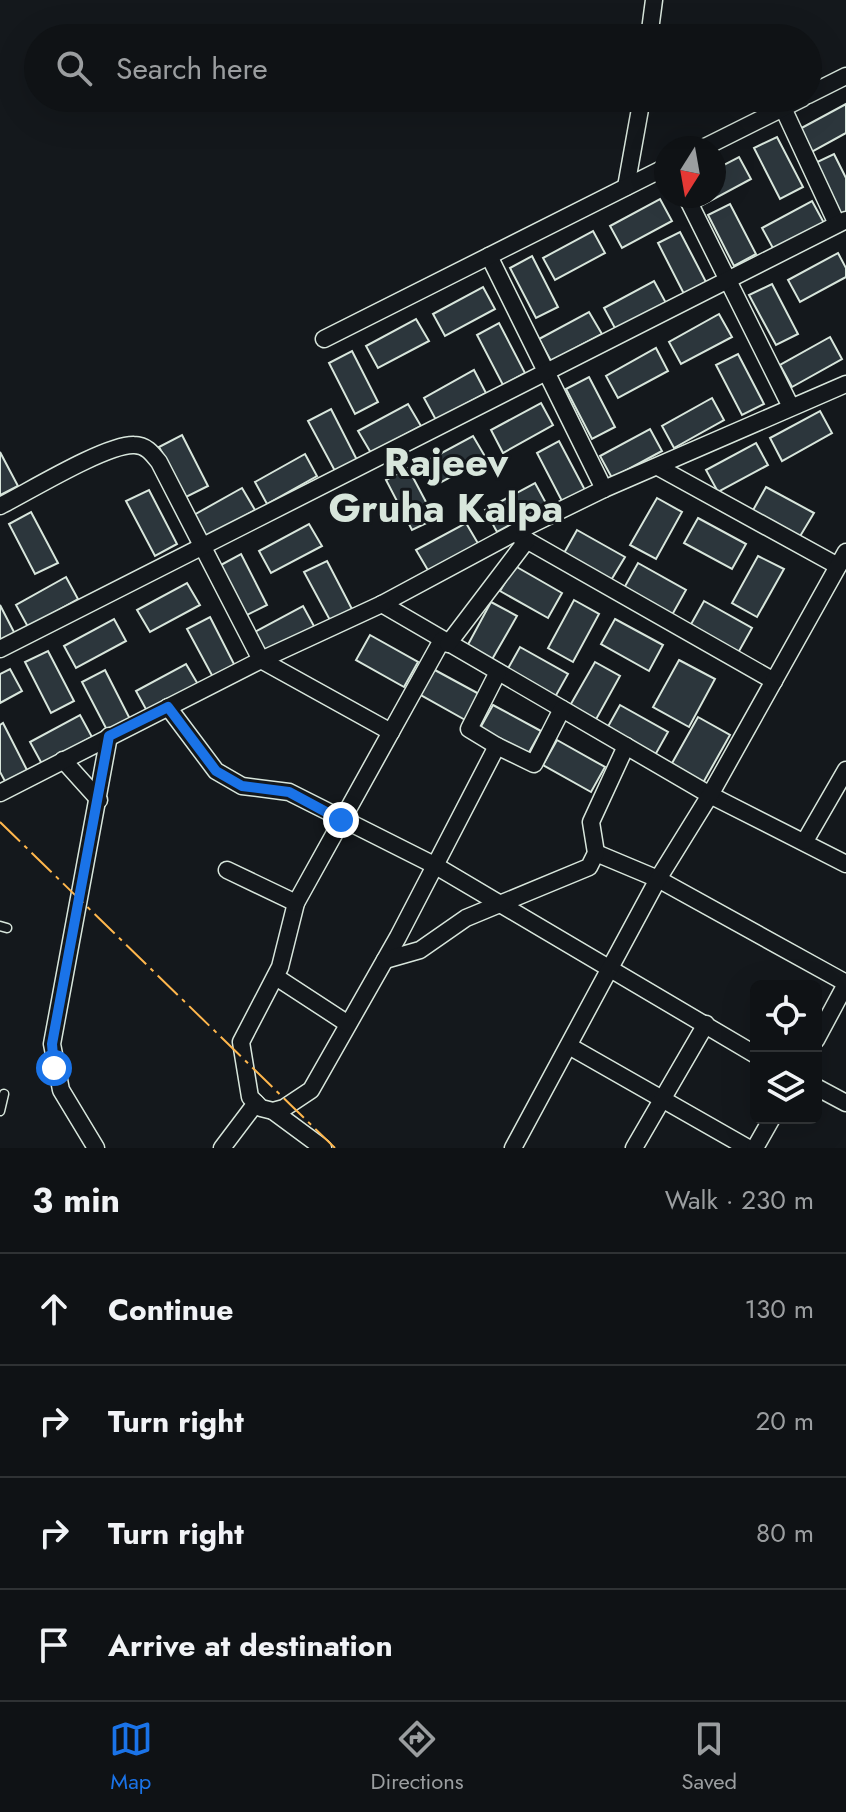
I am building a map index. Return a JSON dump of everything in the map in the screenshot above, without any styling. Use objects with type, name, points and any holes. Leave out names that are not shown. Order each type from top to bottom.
[{"type":"street","points":[[651,24],[654,0]]},
{"type":"street","points":[[822,88],[846,76]]},
{"type":"street","points":[[626,187],[639,112]]},
{"type":"street","points":[[726,136],[775,112]]},
{"type":"street","points":[[0,649],[842,222],[785,112]]},
{"type":"street","points":[[324,339],[654,173]]},
{"type":"street","points":[[692,208],[791,407]]},
{"type":"street","points":[[489,256],[604,489]]},
{"type":"street","points":[[0,793],[261,660],[521,536],[604,489],[791,407],[844,389]]},
{"type":"street","points":[[0,506],[110,450],[133,444],[148,448],[159,462],[261,660],[391,732]]},
{"type":"street","points":[[513,1148],[658,879],[710,795],[842,559],[658,467]]},
{"type":"street","points":[[323,1148],[250,1097],[242,1064],[241,1042],[276,977],[296,903],[341,820],[445,642],[521,536]]},
{"type":"street","points":[[521,536],[774,681]]},
{"type":"street","points":[[382,604],[710,795],[846,864]]},
{"type":"street","points":[[498,672],[469,729],[497,746],[534,764],[562,709]]},
{"type":"street","points":[[168,707],[216,771],[242,786],[289,792],[436,866],[502,902],[751,1052]]},
{"type":"street","points":[[96,1148],[61,1090],[52,1044],[109,736]]},
{"type":"street","points":[[273,1111],[284,1108],[311,1090],[436,866],[497,746]]},
{"type":"street","points":[[385,960],[420,950],[466,918],[589,867],[596,853],[591,822],[626,746]]},
{"type":"street","points":[[63,760],[99,800]]},
{"type":"street","points":[[805,841],[846,770]]},
{"type":"street","points":[[596,853],[658,879],[846,983],[822,1029]]},
{"type":"street","points":[[227,870],[296,903]]},
{"type":"street","points":[[276,977],[348,1024]]},
{"type":"street","points":[[634,1148],[706,1024]]},
{"type":"street","points":[[569,1046],[748,1148]]},
{"type":"street","points":[[822,1090],[846,1103]]},
{"type":"street","points":[[222,1148],[256,1103]]},
{"type":"street","points":[[755,1148],[769,1124]]},
{"type":"lane","points":[[0,1111],[4,1094]]},
{"type":"building","points":[[846,104],[846,133],[808,154],[796,131]]},
{"type":"building","points":[[777,137],[803,187],[780,199],[754,148]]},
{"type":"building","points":[[834,154],[846,178],[846,212],[837,216],[811,165]]},
{"type":"building","points":[[739,157],[751,179],[726,192],[726,164]]},
{"type":"building","points":[[812,201],[824,223],[774,250],[762,228]]},
{"type":"building","points":[[654,202],[654,208],[665,208],[672,221],[622,248],[610,226]]},
{"type":"building","points":[[730,204],[756,254],[734,266],[708,215]]},
{"type":"building","points":[[593,231],[605,253],[555,280],[543,258]]},
{"type":"building","points":[[680,232],[706,282],[684,294],[658,243]]},
{"type":"building","points":[[838,253],[846,268],[846,277],[800,302],[788,280]]},
{"type":"building","points":[[532,256],[558,307],[536,318],[510,268]]},
{"type":"building","points":[[654,281],[666,303],[616,330],[604,308]]},
{"type":"building","points":[[772,284],[798,334],[776,345],[749,295]]},
{"type":"building","points":[[483,287],[495,309],[445,336],[433,314]]},
{"type":"building","points":[[589,312],[602,334],[551,361],[539,339]]},
{"type":"building","points":[[719,314],[732,337],[681,364],[669,342]]},
{"type":"building","points":[[416,319],[429,341],[378,368],[366,346]]},
{"type":"building","points":[[499,323],[525,373],[503,385],[477,335]]},
{"type":"building","points":[[830,337],[842,359],[792,387],[780,365]]},
{"type":"building","points":[[656,348],[668,371],[618,398],[606,376]]},
{"type":"building","points":[[352,351],[378,402],[355,414],[329,363]]},
{"type":"building","points":[[738,354],[764,404],[742,415],[716,365]]},
{"type":"building","points":[[474,370],[486,393],[436,420],[424,398]]},
{"type":"building","points":[[589,377],[615,427],[592,439],[566,389]]},
{"type":"building","points":[[712,398],[724,420],[674,448],[662,426]]},
{"type":"building","points":[[541,403],[553,425],[503,453],[491,430]]},
{"type":"building","points":[[408,404],[421,426],[371,453],[358,431]]},
{"type":"building","points":[[331,409],[357,460],[335,471],[308,421]]},
{"type":"building","points":[[820,411],[832,433],[782,461],[770,438]]},
{"type":"building","points":[[650,429],[662,451],[612,478],[600,456]]},
{"type":"building","points":[[182,435],[208,486],[186,497],[159,447]]},
{"type":"building","points":[[473,436],[486,458],[436,485],[423,463]]},
{"type":"building","points":[[559,441],[586,492],[563,503],[537,453]]},
{"type":"building","points":[[756,443],[768,465],[718,492],[706,470]]},
{"type":"building","points":[[0,452],[18,486],[0,495]]},
{"type":"building","points":[[305,454],[317,476],[267,504],[255,482]]},
{"type":"building","points":[[408,468],[435,519],[412,530],[386,480]]},
{"type":"building","points":[[535,483],[547,505],[497,532],[485,510]]},
{"type":"building","points":[[766,487],[814,513],[799,538],[752,512]]},
{"type":"building","points":[[242,488],[255,510],[205,538],[192,516]]},
{"type":"building","points":[[149,490],[177,544],[155,556],[126,501]]},
{"type":"building","points":[[657,498],[682,512],[656,559],[630,545]]},
{"type":"building","points":[[31,512],[58,563],[35,574],[9,524]]},
{"type":"building","points":[[698,518],[746,544],[732,569],[684,543]]},
{"type":"building","points":[[466,523],[479,545],[429,572],[416,550]]},
{"type":"building","points":[[309,524],[322,546],[271,573],[259,551]]},
{"type":"building","points":[[577,530],[625,557],[610,582],[563,555]]},
{"type":"building","points":[[241,554],[267,605],[245,616],[219,566]]},
{"type":"building","points":[[758,556],[784,569],[757,617],[732,603]]},
{"type":"building","points":[[327,561],[353,611],[331,622],[304,572]]},
{"type":"building","points":[[638,563],[686,590],[672,615],[624,588]]},
{"type":"building","points":[[515,566],[562,593],[548,618],[500,591]]},
{"type":"building","points":[[66,577],[78,599],[28,627],[16,605]]},
{"type":"building","points":[[187,583],[200,605],[150,632],[137,610]]},
{"type":"building","points":[[574,600],[599,614],[573,662],[548,648]]},
{"type":"building","points":[[704,601],[752,628],[738,653],[690,626]]},
{"type":"building","points":[[491,602],[517,616],[490,663],[465,650]]},
{"type":"building","points":[[0,605],[15,634],[0,642]]},
{"type":"building","points":[[303,606],[315,628],[265,655],[253,633]]},
{"type":"building","points":[[210,617],[236,668],[214,679],[187,629]]},
{"type":"building","points":[[114,619],[126,641],[76,668],[64,646]]},
{"type":"building","points":[[615,619],[663,645],[649,671],[601,644]]},
{"type":"building","points":[[370,635],[418,662],[404,687],[356,660]]},
{"type":"building","points":[[520,647],[568,674],[554,699],[506,672]]},
{"type":"building","points":[[48,651],[74,701],[51,713],[25,662]]},
{"type":"building","points":[[679,660],[715,679],[689,727],[653,707]]},
{"type":"building","points":[[595,662],[620,676],[594,723],[568,709]]},
{"type":"building","points":[[186,664],[199,686],[148,713],[136,691]]},
{"type":"building","points":[[10,669],[22,691],[0,703],[0,674]]},
{"type":"building","points":[[433,669],[481,695],[467,721],[419,694]]},
{"type":"building","points":[[105,670],[131,721],[108,732],[82,682]]},
{"type":"building","points":[[493,705],[541,731],[527,756],[479,730]]},
{"type":"building","points":[[620,705],[668,732],[654,757],[606,730]]},
{"type":"building","points":[[80,715],[92,737],[42,764],[30,742]]},
{"type":"building","points":[[698,717],[730,735],[703,783],[671,765]]},
{"type":"building","points":[[3,723],[29,774],[7,785],[0,772],[0,725]]},
{"type":"building","points":[[557,740],[605,767],[591,792],[543,765]]},
{"type":"power","points":[[0,822],[335,1148]]},
{"type":"district","name":"Rajeev Gruha Kalpa","points":[[446,485]]},
{"type":"route","points":[[54,1068],[52,1044],[109,736],[168,707],[216,771],[242,786],[289,792],[341,820]]}]
